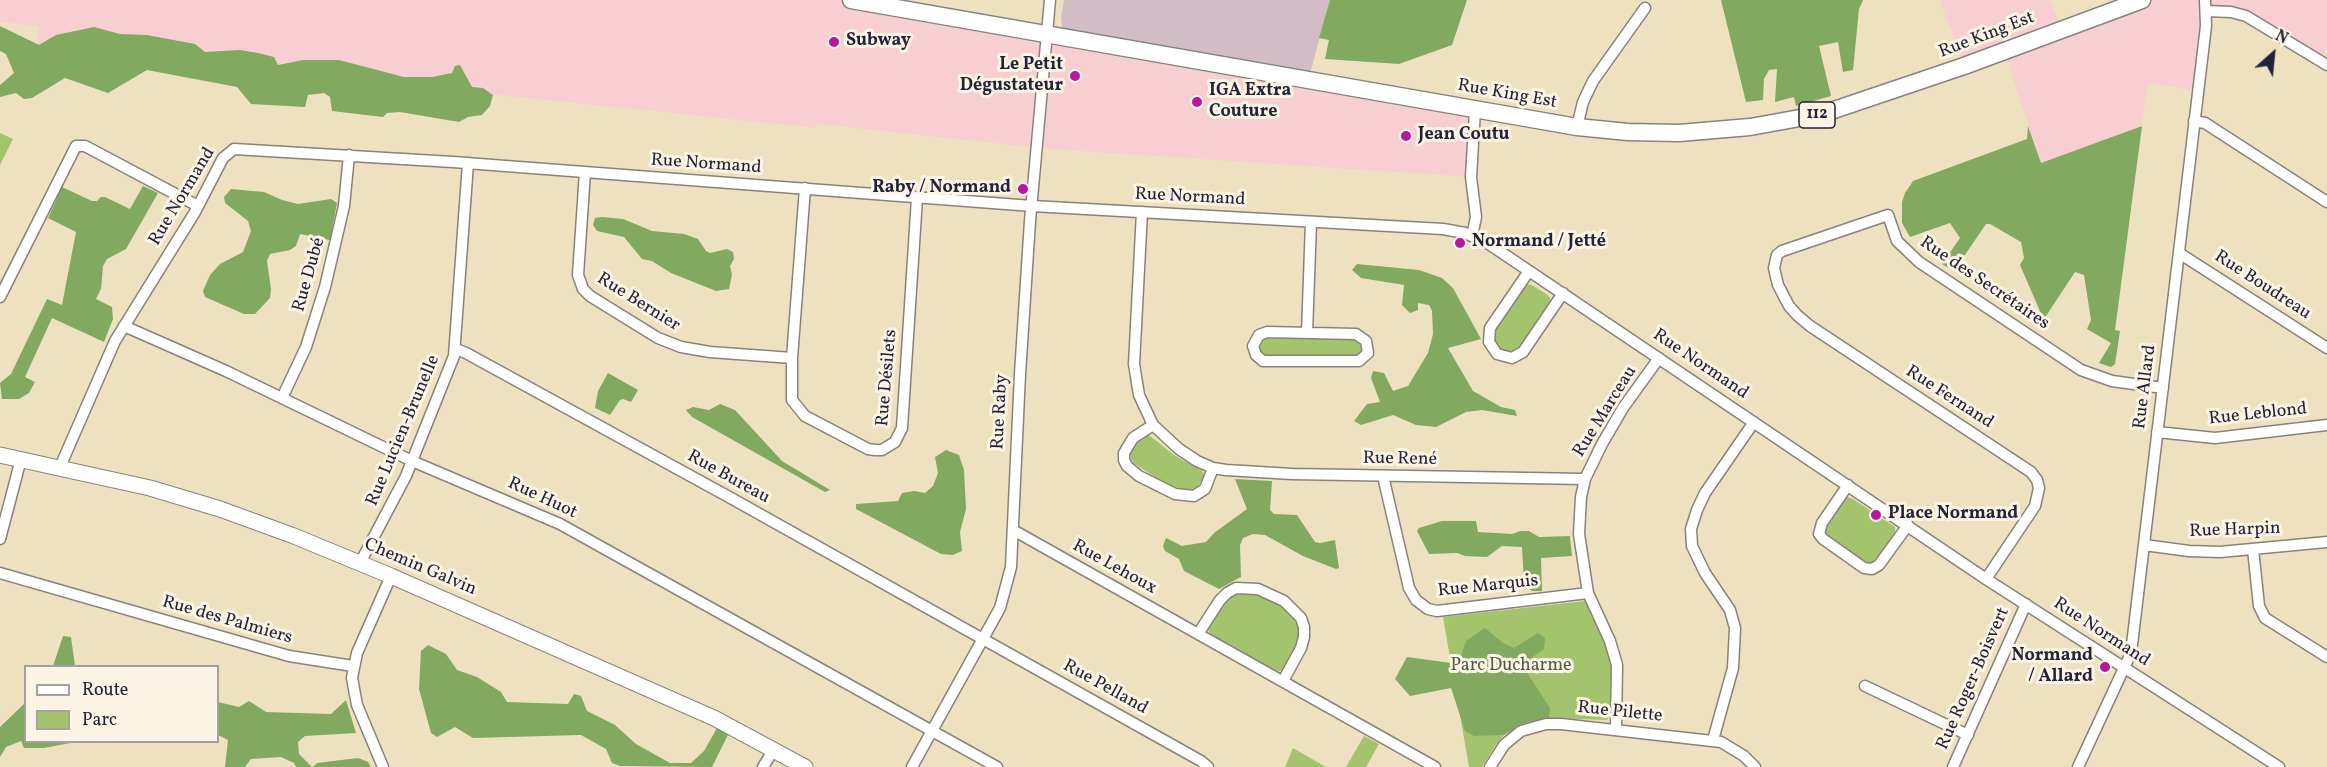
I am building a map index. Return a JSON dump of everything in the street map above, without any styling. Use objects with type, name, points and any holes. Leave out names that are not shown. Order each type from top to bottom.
[{"type":"main road","name":"Rue King Est","points":[[851,0],[1576,127],[1628,132],[1679,133],[1750,127],[1822,114],[1964,66],[2142,0]]},
{"type":"street","name":"Rue Raby","points":[[912,767],[983,639],[1005,594],[1011,567],[1020,374],[1050,0]]},
{"type":"street","points":[[2206,6],[2246,16],[2327,65]]},
{"type":"street","name":"Rue Allard","points":[[2078,767],[2131,653],[2206,6]]},
{"type":"street","points":[[1576,127],[1590,87],[1645,8]]},
{"type":"street","points":[[1472,236],[1476,217],[1471,177],[1475,110]]},
{"type":"street","points":[[2194,121],[2205,123],[2327,202]]},
{"type":"street","points":[[0,297],[76,146],[85,146],[198,206]]},
{"type":"street","name":"Rue Normand","points":[[60,467],[107,359],[124,326],[198,206],[223,158],[234,148],[468,163],[1032,206],[1443,230],[1472,236],[1489,244],[1986,579],[2279,767]]},
{"type":"street","name":"Rue Dubé","points":[[282,398],[306,347],[325,286],[344,206],[349,155]]},
{"type":"street","name":"Rue Lucien-Brunelle","points":[[360,563],[412,461],[445,382],[456,349],[468,163]]},
{"type":"street","name":"Rue Bernier","points":[[585,172],[578,275],[583,289],[590,296],[658,338],[681,347],[710,352],[792,358]]},
{"type":"street","name":"Rue Désilets","points":[[805,188],[792,358],[792,400],[805,416],[868,449],[882,450],[889,447],[900,436],[904,415],[917,198]]},
{"type":"street","name":"Rue René","points":[[1142,212],[1134,364],[1139,395],[1154,425],[1179,450],[1213,468],[1292,474],[1586,479]]},
{"type":"street","name":"Rue des Secrétaires","points":[[1775,261],[1782,251],[1888,214],[1897,240],[1919,262],[2081,370],[2112,381],[2163,388]]},
{"type":"street","points":[[1307,333],[1311,222]]},
{"type":"street","name":"Rue Boudreau","points":[[2179,253],[2327,348]]},
{"type":"street","name":"Rue Fernand","points":[[1775,261],[1778,285],[1789,306],[1797,315],[1819,332],[2031,472],[2037,480],[2039,488],[2035,506],[1986,579]]},
{"type":"street","points":[[1529,271],[1490,328],[1489,342],[1497,354],[1512,358],[1523,352],[1563,293]]},
{"type":"street","name":"Rue Huot","points":[[124,326],[282,398],[412,461],[560,524],[932,731]]},
{"type":"street","points":[[1263,333],[1307,333],[1356,334],[1366,341],[1368,353],[1359,361],[1263,361],[1254,351],[1254,342],[1263,333]]},
{"type":"street","name":"Rue Bureau","points":[[456,349],[983,639]]},
{"type":"street","name":"Rue Marceau","points":[[1616,729],[1617,664],[1610,641],[1588,593],[1579,534],[1581,498],[1586,479],[1602,444],[1623,408],[1659,358]]},
{"type":"street","points":[[1713,740],[1733,668],[1735,628],[1730,610],[1705,573],[1692,546],[1691,530],[1705,493],[1754,422]]},
{"type":"street","points":[[1154,425],[1133,438],[1124,453],[1126,466],[1139,476],[1175,494],[1194,496],[1205,489],[1213,468]]},
{"type":"street","name":"Rue Leblond","points":[[2157,432],[2215,438],[2327,425]]},
{"type":"street","name":"Chemin Galvin","points":[[0,455],[195,500],[283,532],[391,576],[663,695],[774,749],[805,767]]},
{"type":"street","points":[[0,539],[21,459]]},
{"type":"street","name":"Rue Marquis","points":[[1383,476],[1409,588],[1416,600],[1428,609],[1437,611],[1588,593]]},
{"type":"street","points":[[1848,485],[1822,523],[1819,534],[1864,568],[1872,569],[1879,565],[1908,525]]},
{"type":"street","name":"Rue Lehoux","points":[[1013,531],[1435,767]]},
{"type":"street","name":"Rue Harpin","points":[[2144,545],[2188,551],[2253,549],[2327,542]]},
{"type":"street","points":[[2253,549],[2259,606],[2265,618],[2327,657]]},
{"type":"street","name":"Rue des Palmiers","points":[[0,573],[289,656],[353,666]]},
{"type":"street","points":[[383,767],[357,705],[353,691],[353,666],[391,576]]},
{"type":"street","points":[[1198,634],[1220,600],[1227,592],[1236,588],[1258,589],[1284,601],[1301,618],[1304,627],[1301,648],[1283,681]]},
{"type":"street","name":"Rue Roger-Boisvert","points":[[1953,767],[2026,604]]},
{"type":"street","name":"Rue Pelland","points":[[983,639],[1202,761],[1208,767]]},
{"type":"street","points":[[1865,686],[1968,735]]},
{"type":"street","name":"Rue Pilette","points":[[1490,767],[1504,745],[1521,731],[1530,727],[1561,724],[1713,740],[1732,747],[1755,767]]},
{"type":"street","points":[[932,731],[997,767]]},
{"type":"street","points":[[763,767],[774,749]]},
{"type":"shaded area","points":[[0,0],[851,0],[1475,110],[1471,177],[1049,149],[817,124],[816,128],[37,47],[39,26],[0,22]]},
{"type":"shaded area","points":[[1064,0],[1330,0],[1308,81],[1063,39],[1061,16]]},
{"type":"shaded area","points":[[1940,0],[2050,0],[2061,29],[2142,0],[2327,0],[2327,49],[2320,60],[2256,21],[2207,11],[2198,91],[2148,83],[2142,126],[2041,163],[2004,51],[1964,66]]},
{"type":"green space","points":[[1330,0],[1467,0],[1452,45],[1399,64],[1325,59],[1329,40],[1319,38]]},
{"type":"green space","points":[[1721,0],[1863,0],[1859,9],[1853,70],[1843,72],[1838,42],[1819,46],[1831,96],[1796,106],[1794,97],[1775,102],[1777,69],[1769,70],[1764,79],[1763,100],[1746,102]]},
{"type":"green space","points":[[0,26],[39,45],[56,35],[94,27],[120,34],[147,35],[195,44],[205,52],[240,50],[258,53],[274,57],[278,65],[303,60],[339,60],[404,77],[432,77],[452,73],[455,66],[460,65],[472,87],[483,88],[493,95],[490,106],[482,115],[468,117],[459,122],[400,112],[387,113],[383,117],[332,111],[330,97],[324,93],[308,95],[305,107],[251,104],[237,87],[147,70],[108,93],[65,78],[32,98],[24,99],[16,93],[0,97],[0,85],[14,73],[6,54],[0,51]]},
{"type":"green space","points":[[2028,126],[2041,163],[2142,126],[2115,330],[2120,331],[2115,364],[2111,367],[2099,363],[2111,343],[2087,329],[2091,320],[2084,275],[2075,272],[2043,318],[2020,265],[2024,258],[2021,242],[1990,224],[1986,224],[1954,271],[1942,264],[1960,238],[1950,223],[1910,237],[1902,223],[1902,202],[1913,181],[2027,139]]},
{"type":"green space","points":[[0,133],[13,139],[0,165]]},
{"type":"green space","points":[[143,186],[158,193],[126,249],[107,259],[103,266],[101,289],[96,299],[112,307],[113,319],[104,342],[52,318],[25,377],[35,382],[29,393],[19,399],[2,399],[0,383],[11,374],[47,299],[62,305],[76,232],[48,218],[62,187],[92,201],[105,197],[130,209]]},
{"type":"green space","points":[[231,189],[264,192],[298,204],[331,199],[337,203],[330,240],[300,234],[296,246],[290,250],[270,254],[267,261],[270,298],[255,314],[244,314],[205,297],[203,291],[210,275],[220,264],[243,252],[251,231],[248,221],[225,203],[224,197]]},
{"type":"green space","points":[[595,218],[623,219],[652,231],[684,234],[698,239],[710,253],[727,249],[733,252],[729,289],[716,291],[671,273],[652,261],[642,259],[624,237],[597,231],[593,225]]},
{"type":"green space","points":[[1357,264],[1419,270],[1442,278],[1453,288],[1481,339],[1448,348],[1473,391],[1501,407],[1515,410],[1517,416],[1482,410],[1466,412],[1436,427],[1416,425],[1393,415],[1361,425],[1354,421],[1367,404],[1380,402],[1371,378],[1373,371],[1384,373],[1393,391],[1408,386],[1428,353],[1433,334],[1432,311],[1429,305],[1418,303],[1418,310],[1410,313],[1402,305],[1404,285],[1361,278],[1352,270]]},
{"type":"green space","points":[[1527,284],[1548,295],[1551,300],[1517,351],[1512,354],[1502,351],[1494,344],[1494,331]]},
{"type":"green space","points":[[1262,338],[1356,339],[1361,342],[1363,349],[1358,357],[1265,355],[1258,348]]},
{"type":"green space","points":[[608,373],[638,390],[631,402],[620,400],[610,415],[595,408],[598,391]]},
{"type":"green space","points":[[720,404],[735,410],[782,461],[830,490],[825,492],[692,417],[686,410],[693,407],[709,410]]},
{"type":"green space","points":[[1149,435],[1174,455],[1202,471],[1203,478],[1197,488],[1184,490],[1166,484],[1135,464],[1131,459],[1131,451],[1134,445]]},
{"type":"green space","points":[[946,450],[959,455],[964,470],[966,509],[960,532],[962,551],[953,555],[941,554],[856,509],[856,504],[898,501],[902,493],[914,491],[925,493],[933,486],[938,473],[935,457]]},
{"type":"green space","points":[[1235,479],[1272,481],[1270,510],[1274,514],[1297,515],[1315,542],[1335,540],[1339,568],[1336,569],[1303,556],[1265,535],[1253,534],[1243,538],[1240,545],[1241,577],[1219,589],[1184,571],[1179,559],[1165,551],[1163,546],[1166,538],[1182,546],[1206,542],[1214,533],[1247,509]]},
{"type":"green space","points":[[1847,497],[1895,527],[1895,536],[1877,561],[1871,564],[1860,560],[1826,534],[1825,525]]},
{"type":"green space","points":[[1442,521],[1476,521],[1478,532],[1512,534],[1529,531],[1539,537],[1570,536],[1572,556],[1541,558],[1542,591],[1532,591],[1524,585],[1522,547],[1502,546],[1487,557],[1465,556],[1457,553],[1429,554],[1417,531],[1419,528]]},
{"type":"green space","points":[[1250,591],[1278,602],[1298,619],[1301,629],[1299,640],[1287,666],[1282,671],[1277,671],[1212,635],[1208,630],[1220,606],[1228,598],[1240,592]]},
{"type":"green space","name":"Parc Ducharme","points":[[1585,601],[1588,603],[1608,648],[1612,664],[1612,691],[1607,720],[1549,718],[1524,723],[1504,735],[1482,767],[1469,767],[1443,617]]},
{"type":"green space","points":[[1485,628],[1503,643],[1514,648],[1538,633],[1545,638],[1544,649],[1527,661],[1526,671],[1550,708],[1549,718],[1524,723],[1504,735],[1474,736],[1465,731],[1451,688],[1410,696],[1395,679],[1407,657],[1451,663],[1460,659],[1466,641]]},
{"type":"green space","points":[[63,636],[71,637],[75,665],[53,665]]},
{"type":"green space","points":[[428,645],[446,654],[457,670],[477,677],[501,692],[507,702],[568,704],[574,694],[581,696],[587,711],[615,725],[636,744],[670,763],[691,763],[704,751],[717,728],[728,735],[712,767],[620,766],[612,763],[606,749],[581,735],[473,738],[455,727],[437,737],[431,733],[419,689],[421,651]]},
{"type":"green space","points":[[346,700],[356,733],[305,736],[298,742],[299,754],[312,767],[296,767],[294,763],[281,757],[251,759],[245,767],[225,767],[228,740],[219,736],[219,702],[239,707],[249,701],[266,712],[331,714]]},
{"type":"green space","points":[[24,704],[24,743],[71,743],[44,748],[24,748],[21,741],[6,747],[0,757],[0,727]]},
{"type":"green space","points":[[1364,736],[1379,744],[1366,767],[1346,767]]},
{"type":"green space","points":[[1293,748],[1326,767],[1285,767]]},
{"type":"green space","points":[[358,758],[368,762],[371,767],[313,767],[317,763]]},
{"type":"place","name":"Subway","points":[[834,42]]},
{"type":"place","name":"Le Petit Dégustateur","points":[[1075,76]]},
{"type":"place","name":"IGA Extra Couture","points":[[1197,102]]},
{"type":"place","name":"Jean Coutu","points":[[1406,136]]},
{"type":"place","name":"Raby / Normand","points":[[1023,189]]},
{"type":"place","name":"Normand / Jetté","points":[[1460,243]]},
{"type":"place","name":"Place Normand","points":[[1876,515]]},
{"type":"place","name":"Normand / Allard","points":[[2105,667]]}]
